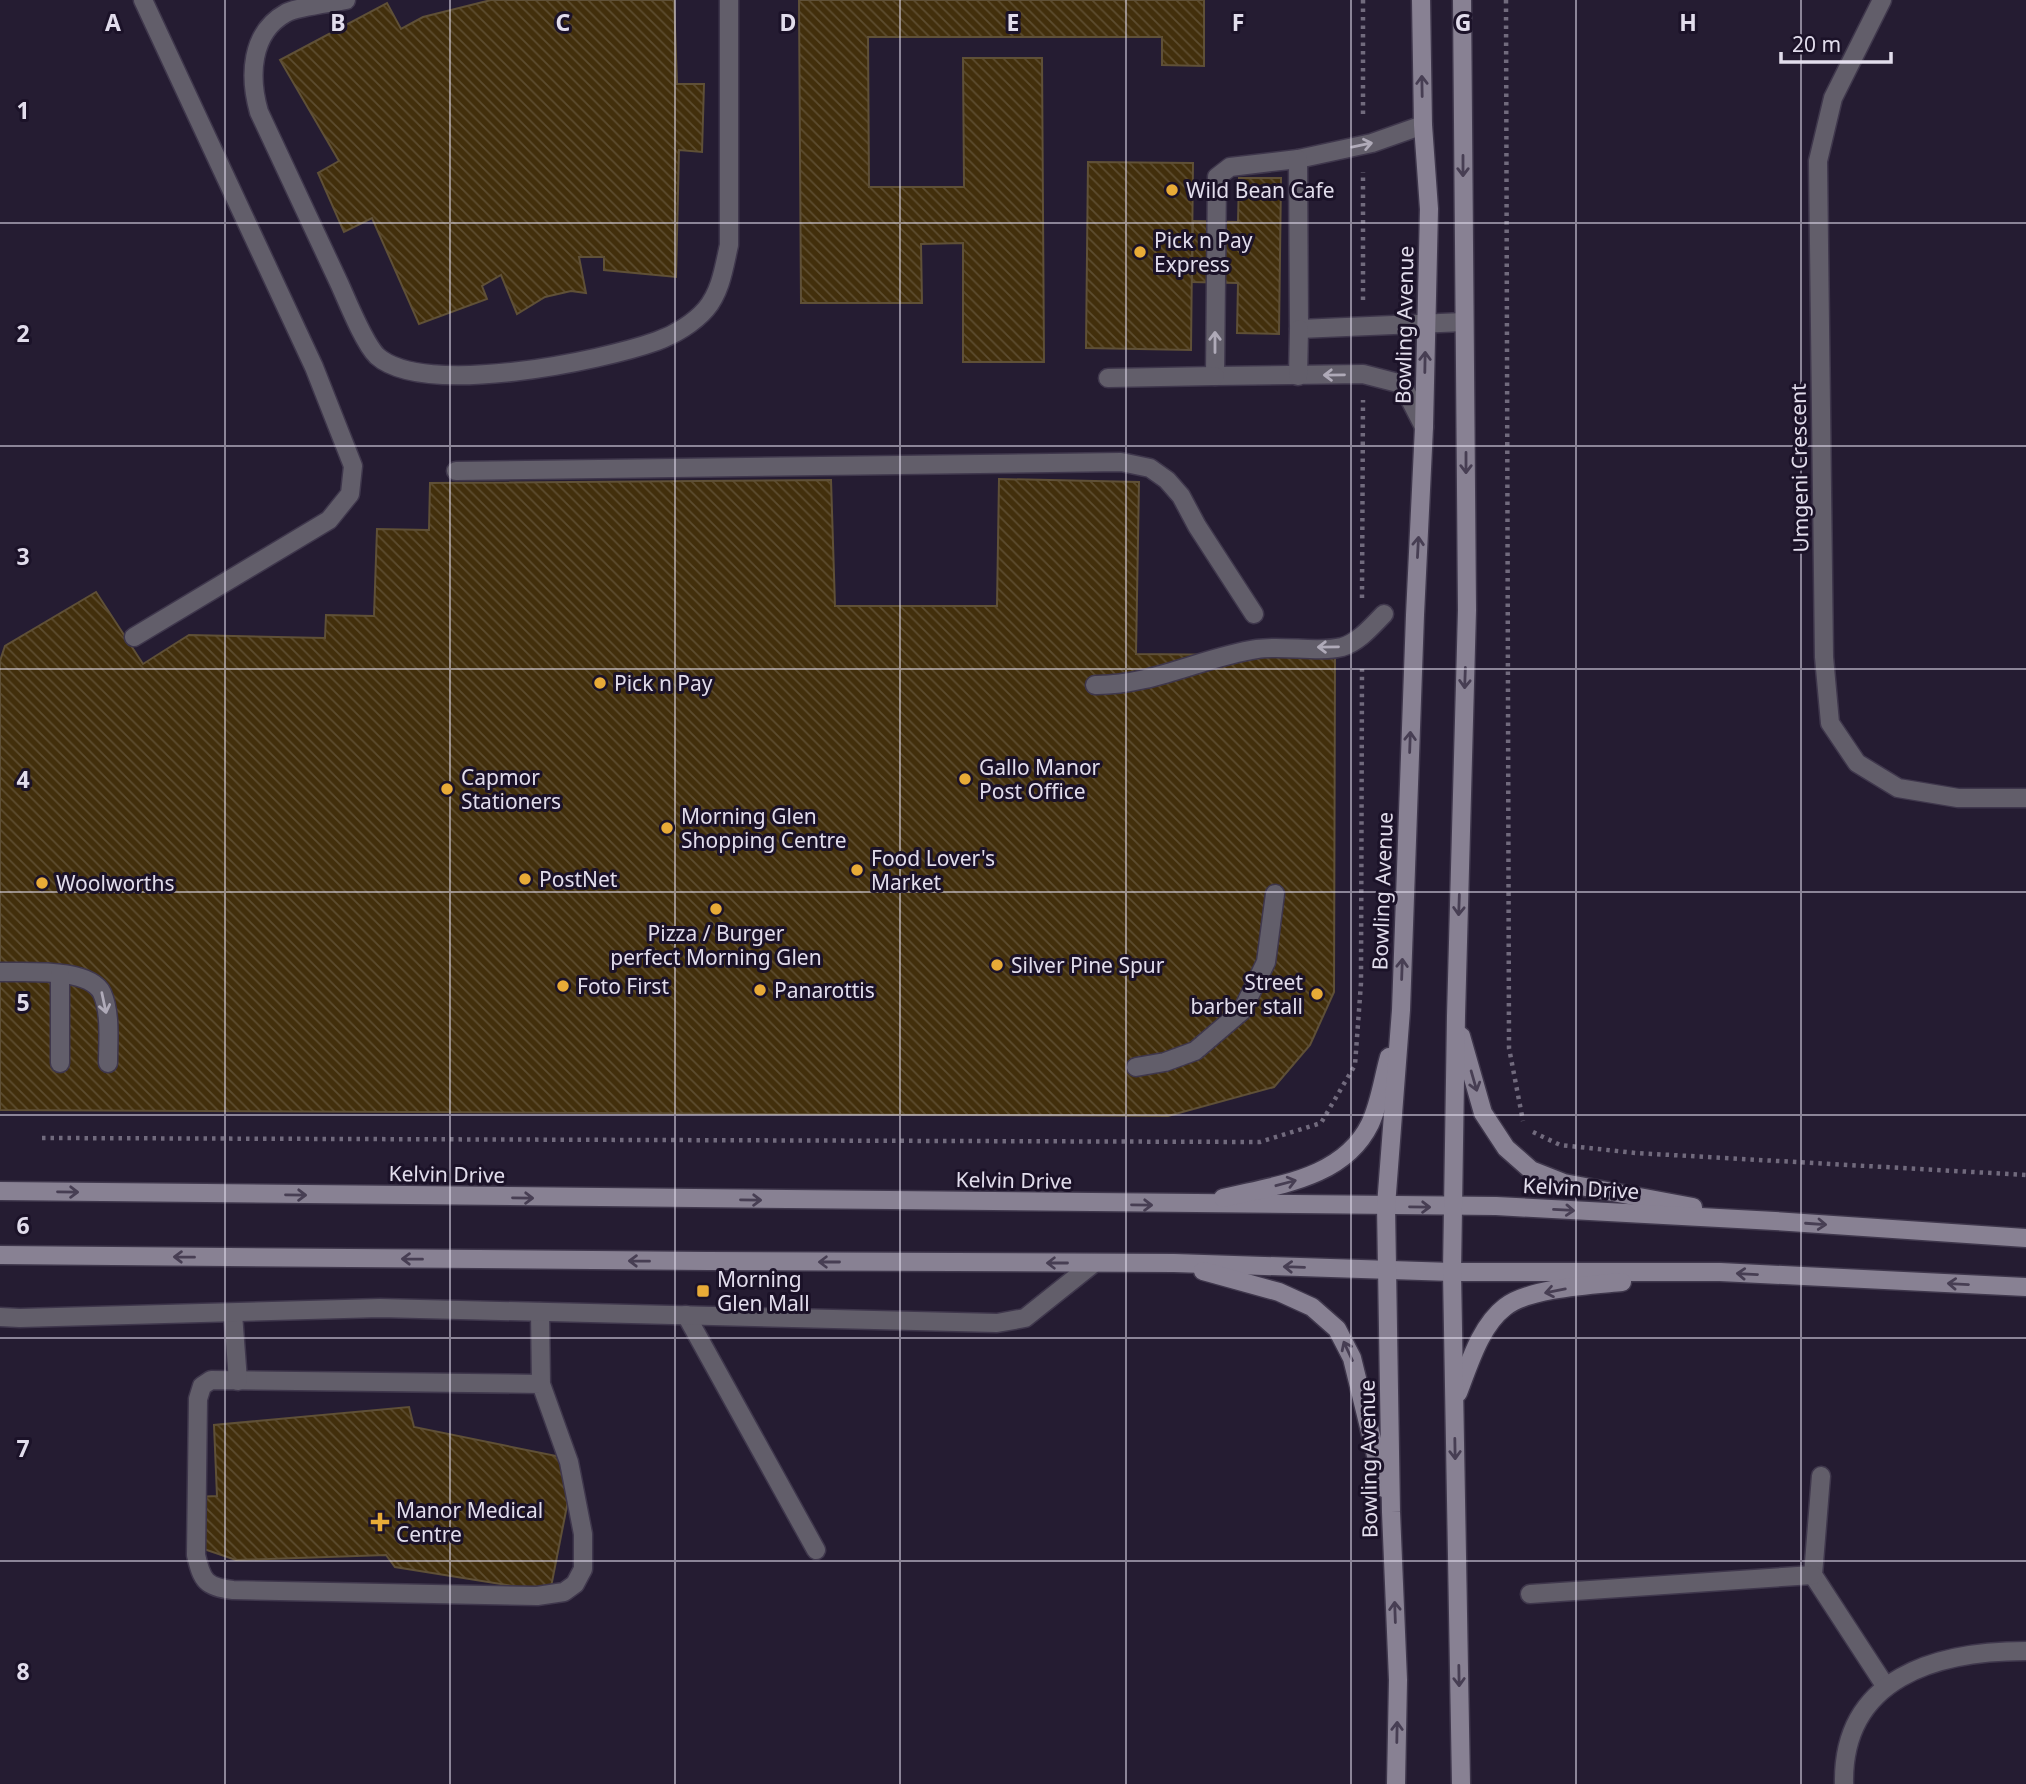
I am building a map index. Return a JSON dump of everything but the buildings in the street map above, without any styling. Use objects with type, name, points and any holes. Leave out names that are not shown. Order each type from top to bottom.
[{"type":"main road","name":"Bowling Avenue","points":[[1396,1784],[1398,1680],[1391,1512],[1386,1206],[1401,1010],[1424,427],[1429,209],[1423,125],[1420,0]]},
{"type":"main road","points":[[1461,1784],[1452,1272],[1467,610],[1462,0]]},
{"type":"main road","points":[[1196,1205],[1292,1182],[1329,1169],[1343,1159],[1370,1124],[1401,1010]]},
{"type":"main road","points":[[1456,1016],[1483,1113],[1506,1148],[1531,1170],[1564,1183],[1775,1221]]},
{"type":"main road","name":"Kelvin Drive","points":[[0,1192],[1454,1208],[1496,1206],[2026,1238]]},
{"type":"main road","points":[[0,1255],[1174,1263],[1452,1272],[1720,1272],[2026,1287]]},
{"type":"main road","points":[[1174,1263],[1279,1292],[1312,1307],[1337,1329],[1352,1358],[1391,1512]]},
{"type":"main road","points":[[1454,1404],[1473,1356],[1491,1321],[1504,1307],[1520,1298],[1580,1286],[1720,1272]]},
{"type":"street","points":[[134,637],[329,520],[351,494],[353,466],[314,367],[143,0]]},
{"type":"street","points":[[346,0],[286,12],[271,25],[253,62],[253,90],[259,112],[355,319],[375,354],[389,364],[410,371],[440,375],[478,374],[575,363],[659,340],[682,328],[705,310],[716,295],[722,279],[729,245],[729,0]]},
{"type":"street","name":"Umgeni Crescent","points":[[1882,0],[1833,98],[1818,161],[1824,657],[1830,723],[1857,763],[1898,788],[1958,798],[2026,798]]},
{"type":"street","points":[[1215,376],[1217,177],[1230,167],[1298,159],[1363,145],[1423,125]]},
{"type":"street","points":[[1298,159],[1298,376]]},
{"type":"street","points":[[1299,329],[1464,321]]},
{"type":"street","points":[[1108,378],[1363,374],[1402,384],[1424,427]]},
{"type":"street","points":[[456,471],[1121,462],[1150,468],[1167,480],[1181,496],[1197,526],[1254,614]]},
{"type":"street","points":[[1095,685],[1110,685],[1149,677],[1262,648],[1341,647],[1362,635],[1384,614]]},
{"type":"street","points":[[1136,1067],[1165,1062],[1195,1051],[1242,1011],[1266,962],[1275,894]]},
{"type":"street","points":[[0,972],[60,974],[92,981],[101,991],[107,1021],[108,1062]]},
{"type":"street","points":[[60,974],[60,1063]]},
{"type":"street","points":[[0,1317],[233,1314],[380,1308],[1010,1322],[1025,1318],[1094,1263]]},
{"type":"street","points":[[540,1312],[541,1384],[569,1462],[583,1534],[583,1569],[575,1584],[564,1592],[537,1596],[233,1590],[216,1589],[206,1582],[196,1555],[198,1399],[202,1386],[211,1380],[541,1384]]},
{"type":"street","points":[[233,1314],[238,1381]]},
{"type":"street","points":[[686,1315],[816,1550]]},
{"type":"street","points":[[1821,1476],[1813,1575],[1886,1687]]},
{"type":"street","points":[[1530,1594],[1813,1575]]},
{"type":"street","points":[[1844,1784],[1844,1763],[1857,1717],[1886,1687],[1923,1665],[1986,1651],[2026,1651]]},
{"type":"path","points":[[1363,0],[1363,326]]},
{"type":"path","points":[[1506,0],[1509,1048],[1524,1128],[1560,1145],[1636,1153],[2026,1175]]},
{"type":"path","points":[[42,1138],[1260,1142],[1321,1123],[1355,1065],[1361,983],[1363,374]]},
{"type":"place","name":"Wild Bean Cafe","points":[[1172,190]]},
{"type":"place","name":"Pick n Pay Express","points":[[1140,252]]},
{"type":"place","name":"Pick n Pay","points":[[600,683]]},
{"type":"place","name":"Gallo Manor Post Office","points":[[965,779]]},
{"type":"place","name":"Capmor Stationers","points":[[447,789]]},
{"type":"place","name":"Morning Glen Shopping Centre","points":[[667,828]]},
{"type":"place","name":"Food Lover's Market","points":[[857,870]]},
{"type":"place","name":"PostNet","points":[[525,879]]},
{"type":"place","name":"Woolworths","points":[[42,883]]},
{"type":"place","name":"Pizza / Burger perfect Morning Glen","points":[[716,909]]},
{"type":"place","name":"Silver Pine Spur","points":[[997,965]]},
{"type":"place","name":"Foto First","points":[[563,986]]},
{"type":"place","name":"Panarottis","points":[[760,990]]},
{"type":"place","name":"Street barber stall","points":[[1317,994]]},
{"type":"place","name":"Morning Glen Mall","points":[[703,1291]]},
{"type":"place","name":"Manor Medical Centre","points":[[380,1522]]}]
